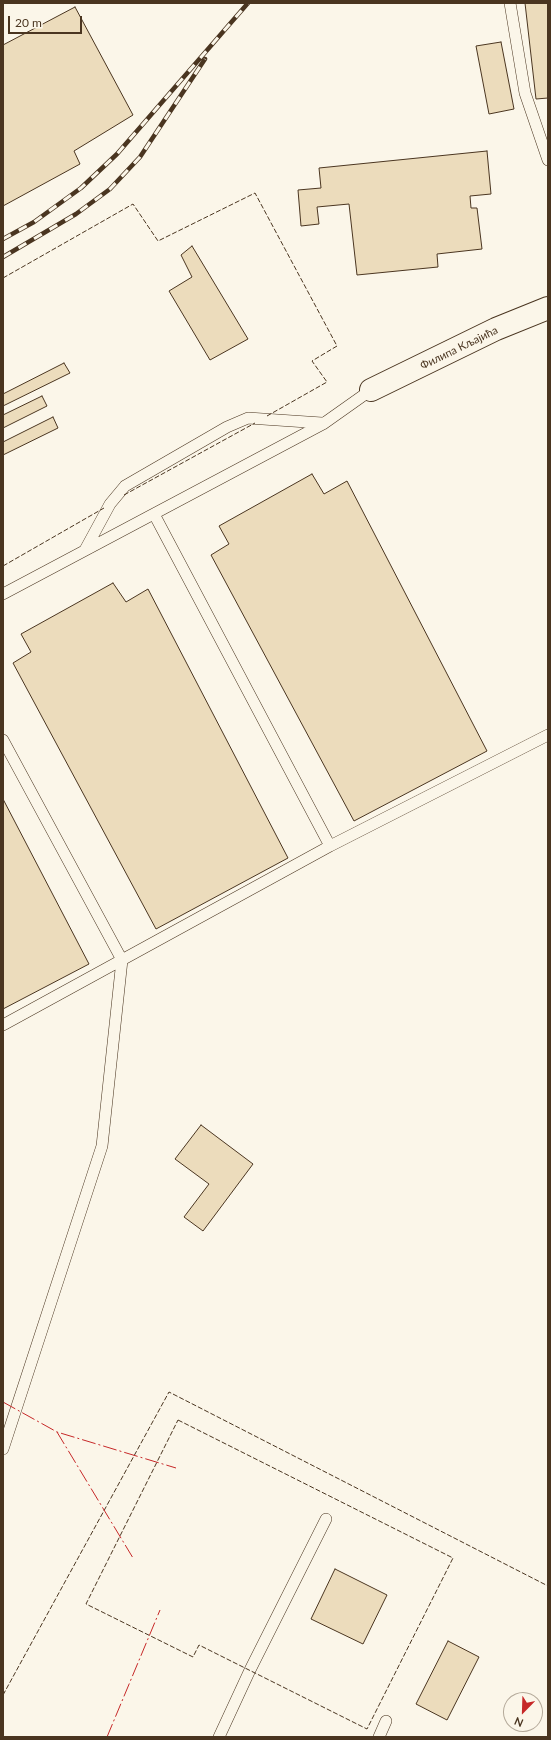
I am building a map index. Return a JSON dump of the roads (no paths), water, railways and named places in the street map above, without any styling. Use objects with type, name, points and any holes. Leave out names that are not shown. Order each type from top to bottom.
[{"type":"street","name":"Филипа Кљајића","points":[[371,390],[496,330],[548,308]]},
{"type":"lane","points":[[510,3],[525,93],[548,160]]},
{"type":"lane","points":[[3,594],[323,424],[371,390]]},
{"type":"lane","points":[[85,550],[110,504],[125,486],[227,427],[248,418],[323,424]]},
{"type":"lane","points":[[154,514],[330,846]]},
{"type":"lane","points":[[3,1025],[330,846],[548,735]]},
{"type":"lane","points":[[3,740],[122,960],[102,1146],[3,1449]]},
{"type":"lane","points":[[219,1737],[326,1519]]},
{"type":"lane","points":[[379,1737],[386,1721]]},
{"type":"railway","points":[[3,239],[34,222],[81,188],[117,154],[248,3]]},
{"type":"railway","points":[[3,257],[76,214],[110,189],[140,157],[205,59]]}]
